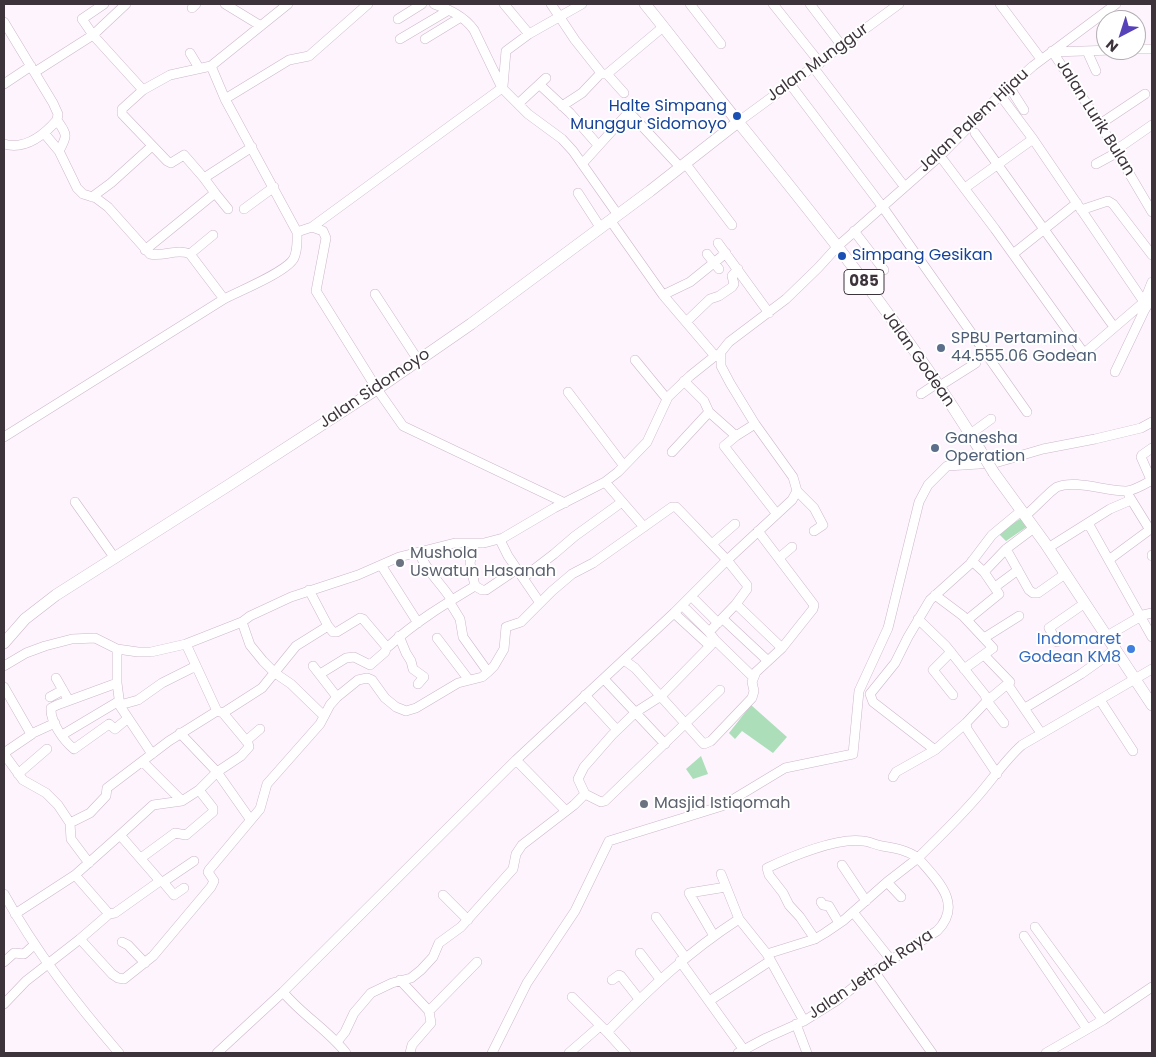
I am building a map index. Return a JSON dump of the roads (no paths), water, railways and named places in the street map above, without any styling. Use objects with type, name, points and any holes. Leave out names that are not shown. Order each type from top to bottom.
[{"type":"main road","name":"Jalan Godean","points":[[651,6],[663,27],[838,246],[899,329],[1152,705]]},
{"type":"main road","name":"Jalan Sidomoyo","points":[[4,643],[34,611],[114,557],[230,486],[376,389],[522,287],[738,122]]},
{"type":"street","points":[[104,4],[82,19],[92,35],[143,90]]},
{"type":"street","points":[[4,84],[92,35],[126,4]]},
{"type":"street","points":[[224,4],[261,26]]},
{"type":"street","points":[[228,210],[186,156],[182,155],[169,163],[121,111],[143,90],[170,76],[211,66],[288,4]]},
{"type":"street","points":[[225,100],[289,60],[309,56],[368,4]]},
{"type":"street","points":[[398,19],[422,4]]},
{"type":"street","points":[[434,4],[461,17],[474,30],[502,88],[518,104],[562,139],[573,151],[582,164],[609,221],[663,294],[686,322],[718,354],[721,366],[754,424],[793,476],[797,491],[814,508],[824,525],[814,531]]},
{"type":"street","points":[[504,4],[529,34]]},
{"type":"street","points":[[551,4],[603,74],[624,93]]},
{"type":"street","points":[[297,232],[312,227],[502,88],[506,51],[529,34],[582,4]]},
{"type":"street","points":[[690,4],[721,44]]},
{"type":"street","points":[[774,4],[904,186]]},
{"type":"street","points":[[810,4],[842,46]]},
{"type":"street","name":"Jalan Munggur","points":[[738,122],[899,4]]},
{"type":"street","points":[[1000,4],[1042,59]]},
{"type":"street","name":"Jalan Palem Hijau","points":[[666,399],[701,366],[718,354],[729,342],[769,313],[811,275],[854,231],[942,154],[1000,95],[1052,51],[1116,4]]},
{"type":"street","points":[[400,39],[449,10]]},
{"type":"street","points":[[425,39],[461,17]]},
{"type":"street","points":[[4,22],[57,112],[57,120],[66,134],[66,138],[59,151]]},
{"type":"street","points":[[562,106],[582,93],[663,27]]},
{"type":"street","points":[[1052,51],[1096,51]]},
{"type":"street","name":"Jalan Lurik Bulan","points":[[1052,51],[1117,151],[1152,212]]},
{"type":"street","points":[[1087,51],[1096,71]]},
{"type":"street","points":[[190,53],[199,68]]},
{"type":"street","points":[[4,436],[224,299],[260,283],[293,260],[298,248],[297,232],[225,100],[211,66]]},
{"type":"street","points":[[518,104],[543,81],[562,106],[598,145]]},
{"type":"street","points":[[790,84],[882,206],[1027,412]]},
{"type":"street","points":[[1010,88],[1024,110]]},
{"type":"street","points":[[1100,124],[1145,94]]},
{"type":"street","points":[[1000,95],[1079,207],[1148,300]]},
{"type":"street","points":[[582,164],[629,112],[683,165],[732,225]]},
{"type":"street","points":[[4,144],[16,145],[36,139],[57,120]]},
{"type":"street","points":[[1096,164],[1152,125]]},
{"type":"street","points":[[44,133],[59,151],[77,188],[83,194],[102,201],[150,254],[156,255],[178,251],[190,254],[224,299]]},
{"type":"street","points":[[975,133],[1114,327]]},
{"type":"street","points":[[969,185],[1032,139]]},
{"type":"street","points":[[92,197],[111,183],[152,146]]},
{"type":"street","points":[[204,178],[252,147]]},
{"type":"street","points":[[942,154],[969,185],[1015,253]]},
{"type":"street","points":[[942,154],[1088,350],[1148,300]]},
{"type":"street","points":[[244,209],[274,187]]},
{"type":"street","points":[[145,250],[215,193]]},
{"type":"street","points":[[578,193],[609,221]]},
{"type":"street","points":[[1015,253],[1045,229],[1079,207],[1108,201],[1113,204],[1152,256]]},
{"type":"street","points":[[312,227],[323,231],[326,238],[316,291],[376,389],[399,422],[407,430],[565,503]]},
{"type":"street","points":[[854,231],[884,270]]},
{"type":"street","points":[[190,254],[213,234]]},
{"type":"street","points":[[718,243],[769,313]]},
{"type":"street","points":[[663,294],[690,282],[717,266],[726,253]]},
{"type":"street","points":[[707,254],[717,266]]},
{"type":"street","points":[[686,322],[710,299],[720,296],[732,287],[734,284],[732,276],[738,269]]},
{"type":"street","points":[[1115,372],[1144,310],[1152,282]]},
{"type":"street","points":[[375,294],[418,360]]},
{"type":"street","points":[[4,666],[26,653],[72,639],[95,638],[117,649],[151,652],[186,644],[242,622],[250,616],[309,590],[358,575],[399,557],[455,543],[500,540],[605,482],[618,472],[647,442],[666,399],[635,360]]},
{"type":"street","points":[[921,394],[976,363]]},
{"type":"street","points":[[684,381],[704,401],[709,412],[736,436]]},
{"type":"street","points":[[568,392],[624,466]]},
{"type":"street","points":[[672,452],[709,412]]},
{"type":"street","points":[[970,435],[991,419]]},
{"type":"street","points":[[492,1053],[527,983],[575,911],[609,841],[722,806],[785,768],[853,754],[860,691],[888,628],[919,502],[928,485],[947,466],[994,463],[1043,448],[1095,439],[1141,428],[1152,422]]},
{"type":"street","points":[[754,424],[725,445],[725,449],[776,513]]},
{"type":"street","points":[[1048,548],[1152,481],[1141,457],[1152,448]]},
{"type":"street","points":[[605,482],[644,527]]},
{"type":"street","points":[[935,750],[873,702],[870,694],[895,663],[918,620],[935,595],[972,561],[992,535],[1060,486],[1083,486],[1129,495],[1151,529],[1110,559]]},
{"type":"street","points":[[217,1053],[283,992],[516,760],[674,613],[776,513],[792,500],[797,491]]},
{"type":"street","points":[[75,502],[114,557]]},
{"type":"street","points":[[474,543],[470,562],[475,586],[486,590],[554,554],[581,531],[622,502]]},
{"type":"street","points":[[80,939],[118,978],[124,979],[145,963],[212,887],[214,881],[208,872],[209,870],[260,809],[267,784],[320,724],[337,697],[358,680],[367,678],[372,680],[396,707],[406,711],[416,708],[458,683],[482,677],[494,666],[504,649],[506,627],[521,622],[572,574],[594,563],[672,507],[676,507],[712,544],[747,585],[747,589],[736,604],[708,632]]},
{"type":"street","points":[[1088,523],[1110,559],[1152,637]]},
{"type":"street","points":[[712,544],[735,524]]},
{"type":"street","points":[[984,572],[1006,549],[1034,528]]},
{"type":"street","points":[[624,660],[635,668],[704,744],[712,742],[752,698],[754,691],[753,677],[782,648],[813,609],[814,605],[758,531]]},
{"type":"street","points":[[500,540],[540,603]]},
{"type":"street","points":[[779,558],[792,547]]},
{"type":"street","points":[[1006,549],[1029,590],[1035,593],[1065,574]]},
{"type":"street","points":[[419,552],[432,576],[443,586],[460,619],[463,637],[488,672]]},
{"type":"street","points":[[968,620],[998,594],[984,572],[972,561]]},
{"type":"street","points":[[381,565],[418,623]]},
{"type":"street","points":[[995,587],[1018,570]]},
{"type":"street","points":[[320,674],[346,658],[354,657],[370,666],[385,652],[386,646],[450,600],[475,586]]},
{"type":"street","points":[[747,589],[756,591]]},
{"type":"street","points":[[309,590],[333,632],[337,632],[360,618],[364,618],[386,646]]},
{"type":"street","points":[[935,595],[968,620],[993,648],[964,670]]},
{"type":"street","points":[[691,596],[768,661]]},
{"type":"street","points":[[1057,642],[1049,628],[1085,603]]},
{"type":"street","points":[[736,604],[782,648]]},
{"type":"street","points":[[682,605],[708,632],[712,643]]},
{"type":"street","points":[[674,613],[753,677]]},
{"type":"street","points":[[1107,636],[1120,630],[1140,616],[1152,613]]},
{"type":"street","points":[[984,638],[1019,616]]},
{"type":"street","points":[[918,620],[951,652],[985,695],[987,701],[1004,723]]},
{"type":"street","points":[[242,622],[250,645],[275,673],[291,684],[324,716]]},
{"type":"street","points":[[70,823],[90,813],[106,796],[107,788],[180,733],[262,688],[296,646],[328,626]]},
{"type":"street","points":[[400,636],[413,669],[424,677],[418,684]]},
{"type":"street","points":[[437,638],[469,680]]},
{"type":"street","points":[[712,643],[661,696],[636,712],[617,730],[584,767],[580,774],[579,784],[585,794],[602,802],[605,801],[720,690]]},
{"type":"street","points":[[15,914],[76,875],[153,805],[182,800],[199,790],[217,772],[235,760],[249,747],[246,741],[220,712],[186,644]]},
{"type":"street","points":[[117,649],[117,683],[120,703],[127,719],[152,754]]},
{"type":"street","points":[[1025,708],[1075,678],[1116,649]]},
{"type":"street","points":[[951,652],[933,670],[953,695]]},
{"type":"street","points":[[984,655],[1010,682],[1008,685],[1041,733]]},
{"type":"street","points":[[62,735],[120,703],[138,700],[162,683],[196,666]]},
{"type":"street","points":[[313,666],[337,697]]},
{"type":"street","points":[[709,1000],[768,958],[815,939],[853,912],[918,858],[973,802],[998,774],[1010,756],[1022,745],[1152,669]]},
{"type":"street","points":[[56,678],[68,699]]},
{"type":"street","points":[[604,679],[665,744]]},
{"type":"street","points":[[117,683],[68,699],[51,708],[51,713],[62,735],[74,749],[108,724],[115,729],[127,719]]},
{"type":"street","points":[[893,777],[896,772],[935,750],[966,723],[987,701],[1008,685]]},
{"type":"street","points":[[4,687],[32,734]]},
{"type":"street","points":[[50,697],[63,690]]},
{"type":"street","points":[[585,695],[617,730]]},
{"type":"street","points":[[1100,700],[1133,751]]},
{"type":"street","points":[[55,723],[32,734],[4,754],[7,766],[26,783],[53,798],[70,823],[71,839],[89,863]]},
{"type":"street","points":[[966,723],[967,729],[998,774]]},
{"type":"street","points":[[246,741],[260,729]]},
{"type":"street","points":[[180,733],[217,772],[250,819]]},
{"type":"street","points":[[18,774],[47,749]]},
{"type":"street","points":[[516,760],[566,811]]},
{"type":"street","points":[[143,762],[182,800]]},
{"type":"street","points":[[141,858],[175,833],[186,834],[213,812],[213,808],[199,790]]},
{"type":"street","points":[[337,1042],[345,1032],[354,1014],[371,993],[400,980],[410,978],[422,970],[432,958],[439,943],[468,920],[514,869],[516,854],[522,845],[585,794]]},
{"type":"street","points":[[120,835],[174,895],[184,888]]},
{"type":"street","points":[[815,939],[789,905],[783,892],[769,875],[767,868],[798,854],[833,843],[852,840],[864,840],[878,846],[901,849],[918,858]]},
{"type":"street","name":"Jalan Jethak Raya","points":[[741,1052],[800,1023],[836,1001],[874,971],[937,931],[948,915],[949,908],[946,896],[940,885],[918,858]]},
{"type":"street","points":[[4,1004],[26,981],[109,914],[115,913],[194,861]]},
{"type":"street","points":[[842,865],[866,901]]},
{"type":"street","points":[[720,874],[739,919],[768,958],[800,1023],[807,1053]]},
{"type":"street","points":[[76,875],[94,899],[109,914]]},
{"type":"street","points":[[887,882],[900,897]]},
{"type":"street","points":[[714,936],[689,893],[726,887]]},
{"type":"street","points":[[4,894],[47,964],[82,1011],[119,1053]]},
{"type":"street","points":[[443,895],[468,920]]},
{"type":"street","points":[[821,902],[823,905],[829,906],[838,923]]},
{"type":"street","points":[[853,912],[891,960]]},
{"type":"street","points":[[656,917],[741,1052]]},
{"type":"street","points":[[569,1053],[603,1029],[682,959],[739,919]]},
{"type":"street","points":[[1035,927],[1103,1020]]},
{"type":"street","points":[[1024,936],[1086,1029]]},
{"type":"street","points":[[122,942],[128,945],[145,963]]},
{"type":"street","points":[[4,962],[14,953],[24,954],[34,945]]},
{"type":"street","points":[[640,953],[660,979]]},
{"type":"street","points":[[1048,970],[1060,961]]},
{"type":"street","points":[[429,1011],[477,962]]},
{"type":"street","points":[[874,971],[932,1053]]},
{"type":"street","points":[[612,980],[619,975],[621,976],[639,999]]},
{"type":"street","points":[[400,980],[429,1011],[431,1023],[412,1045],[410,1053]]},
{"type":"street","points":[[1046,1053],[1103,1020],[1152,987]]},
{"type":"street","points":[[283,992],[337,1042],[346,1053]]},
{"type":"street","points":[[572,996],[622,1052]]},
{"type":"place","name":"Halte Simpang Munggur Sidomoyo","points":[[737,116]]},
{"type":"place","name":"Simpang Gesikan","points":[[842,256]]},
{"type":"place","name":"SPBU Pertamina 44.555.06 Godean","points":[[941,348]]},
{"type":"place","name":"Ganesha Operation","points":[[935,448]]},
{"type":"place","name":"Mushola Uswatun Hasanah","points":[[400,563]]},
{"type":"place","name":"Indomaret Godean KM8","points":[[1131,649]]},
{"type":"place","name":"Masjid Istiqomah","points":[[644,804]]}]
